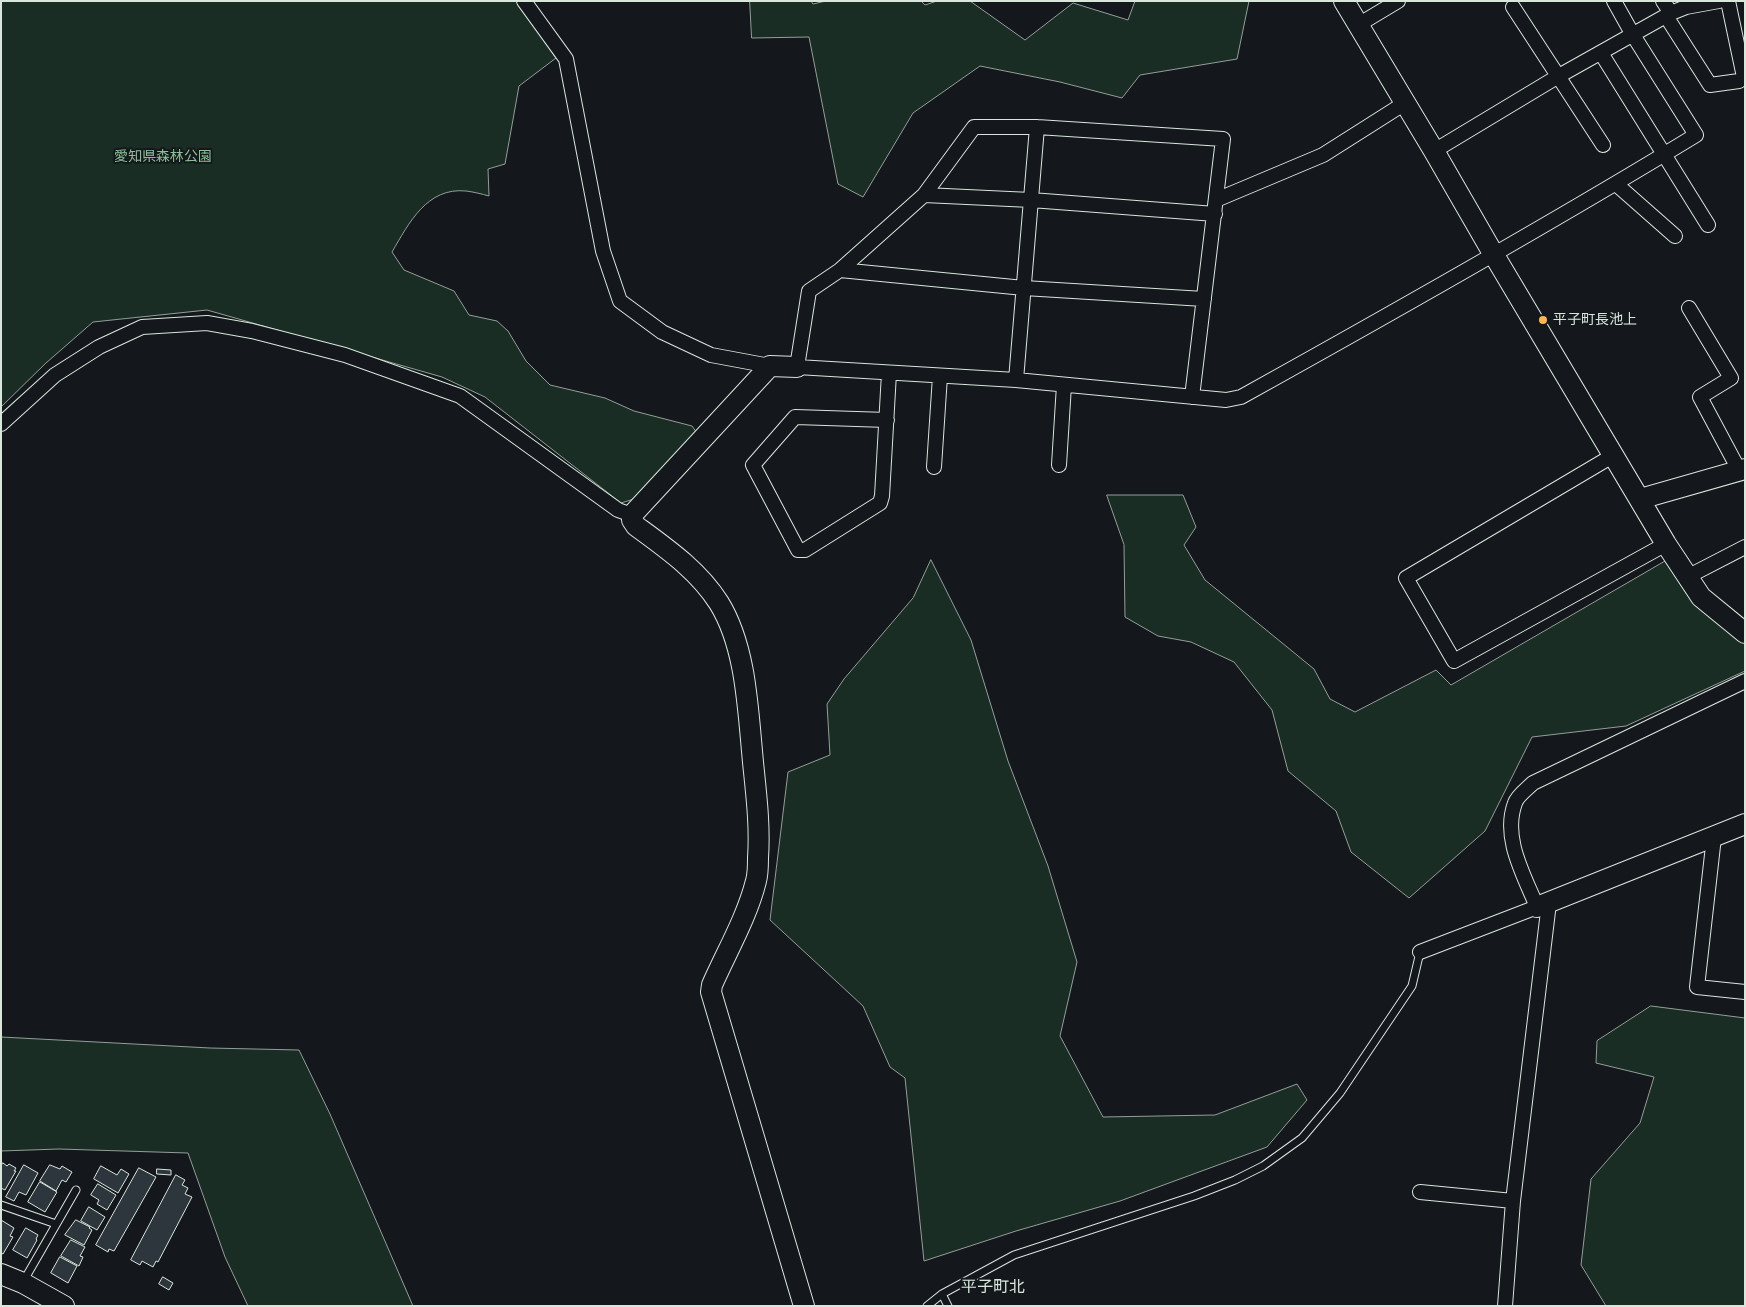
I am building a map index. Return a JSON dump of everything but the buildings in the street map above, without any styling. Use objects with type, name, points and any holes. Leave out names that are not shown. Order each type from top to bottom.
[{"type":"street","points":[[524,1],[566,59],[603,251],[620,301],[662,332],[711,354],[770,366],[1016,380],[1226,400],[1242,397],[1415,301],[1696,135],[1633,35],[1614,1]]},
{"type":"street","points":[[1344,1],[1666,544],[1700,597],[1742,627]]},
{"type":"street","points":[[1358,25],[1398,1]]},
{"type":"street","points":[[1434,151],[1633,35],[1667,10],[1719,1]]},
{"type":"street","points":[[1667,10],[1710,85],[1739,81],[1744,77],[1728,1]]},
{"type":"street","points":[[1513,6],[1557,78],[1603,145]]},
{"type":"street","points":[[1601,53],[1708,225]]},
{"type":"street","points":[[924,195],[1216,207],[1324,156],[1405,103]]},
{"type":"street","points":[[797,367],[809,291],[840,270],[924,195],[974,127],[1037,127],[1223,139],[1192,397]]},
{"type":"street","points":[[1016,380],[1037,127]]},
{"type":"street","points":[[1616,184],[1675,236]]},
{"type":"street","points":[[840,270],[1024,288],[1204,299]]},
{"type":"street","points":[[1640,499],[1742,469],[1700,397],[1731,378],[1689,308]]},
{"type":"street","points":[[1,424],[55,376],[99,347],[142,327],[207,322],[252,331],[345,355],[460,396],[618,510],[632,514]]},
{"type":"street","points":[[770,366],[632,514],[632,520],[636,526],[687,565],[718,602],[736,644],[743,670],[759,812],[760,837],[757,879],[748,906],[712,985],[711,992],[804,1306]]},
{"type":"street","points":[[887,420],[795,417],[752,465],[798,550],[805,550],[880,503],[882,496],[887,420],[890,373]]},
{"type":"street","points":[[934,468],[940,376]]},
{"type":"street","points":[[1060,465],[1064,385]]},
{"type":"street","points":[[1614,455],[1406,578],[1454,661],[1666,544]]},
{"type":"street","points":[[1687,576],[1745,547]]},
{"type":"street","points":[[1505,1306],[1513,1201],[1543,905],[1513,846],[1510,830],[1515,801],[1533,783],[1745,681]]},
{"type":"street","points":[[1420,952],[1745,824]]},
{"type":"street","points":[[1714,837],[1697,987],[1745,992]]},
{"type":"street","points":[[1420,1192],[1513,1201]]},
{"type":"street","points":[[1,1274],[64,1306]]},
{"type":"lane","points":[[927,1306],[942,1294],[1014,1255],[1194,1196],[1235,1180],[1263,1166],[1302,1138],[1340,1093],[1412,986],[1420,952]]},
{"type":"lane","points":[[22,1283],[76,1190]]},
{"type":"lane","points":[[1,1205],[56,1224]]},
{"type":"lane","points":[[942,1294],[948,1306]]},
{"type":"green space","name":"愛知県森林公園","points":[[1,1],[516,1],[556,58],[519,86],[505,164],[488,169],[489,196],[466,191],[452,191],[430,201],[413,219],[392,252],[404,270],[454,291],[469,315],[497,321],[508,331],[526,361],[550,385],[605,398],[634,411],[692,426],[697,433],[634,499],[621,503],[485,397],[442,377],[207,310],[93,322],[46,363],[1,407]]},
{"type":"green space","points":[[750,1],[811,1],[813,4],[826,1],[921,1],[925,5],[937,1],[970,1],[1025,40],[1073,3],[1128,20],[1135,1],[1249,1],[1237,59],[1140,75],[1122,98],[1060,82],[980,66],[913,113],[863,197],[838,184],[809,37],[752,38]]},
{"type":"green space","points":[[1107,495],[1183,495],[1196,527],[1184,545],[1205,580],[1314,669],[1330,699],[1355,712],[1436,670],[1451,685],[1665,561],[1693,603],[1745,643],[1745,671],[1626,726],[1532,737],[1485,831],[1409,898],[1351,852],[1336,811],[1288,771],[1272,710],[1234,662],[1191,642],[1158,636],[1125,617],[1124,545]]},
{"type":"green space","points":[[931,560],[971,640],[1008,761],[1048,866],[1077,962],[1060,1036],[1103,1117],[1215,1115],[1297,1084],[1307,1100],[1267,1147],[1120,1201],[1016,1231],[924,1261],[905,1078],[890,1067],[863,1006],[770,920],[788,772],[830,755],[827,704],[844,679],[913,598]]},
{"type":"green space","points":[[1651,1006],[1745,1018],[1745,1306],[1606,1306],[1581,1265],[1591,1179],[1640,1123],[1654,1077],[1596,1063],[1597,1041]]},
{"type":"green space","points":[[1,1037],[210,1048],[299,1050],[330,1114],[413,1306],[248,1306],[225,1257],[188,1153],[59,1149],[1,1151]]},
{"type":"place","name":"平子町長池上","points":[[1543,320]]},
{"type":"district","name":"平子町北","points":[[993,1288]]}]
